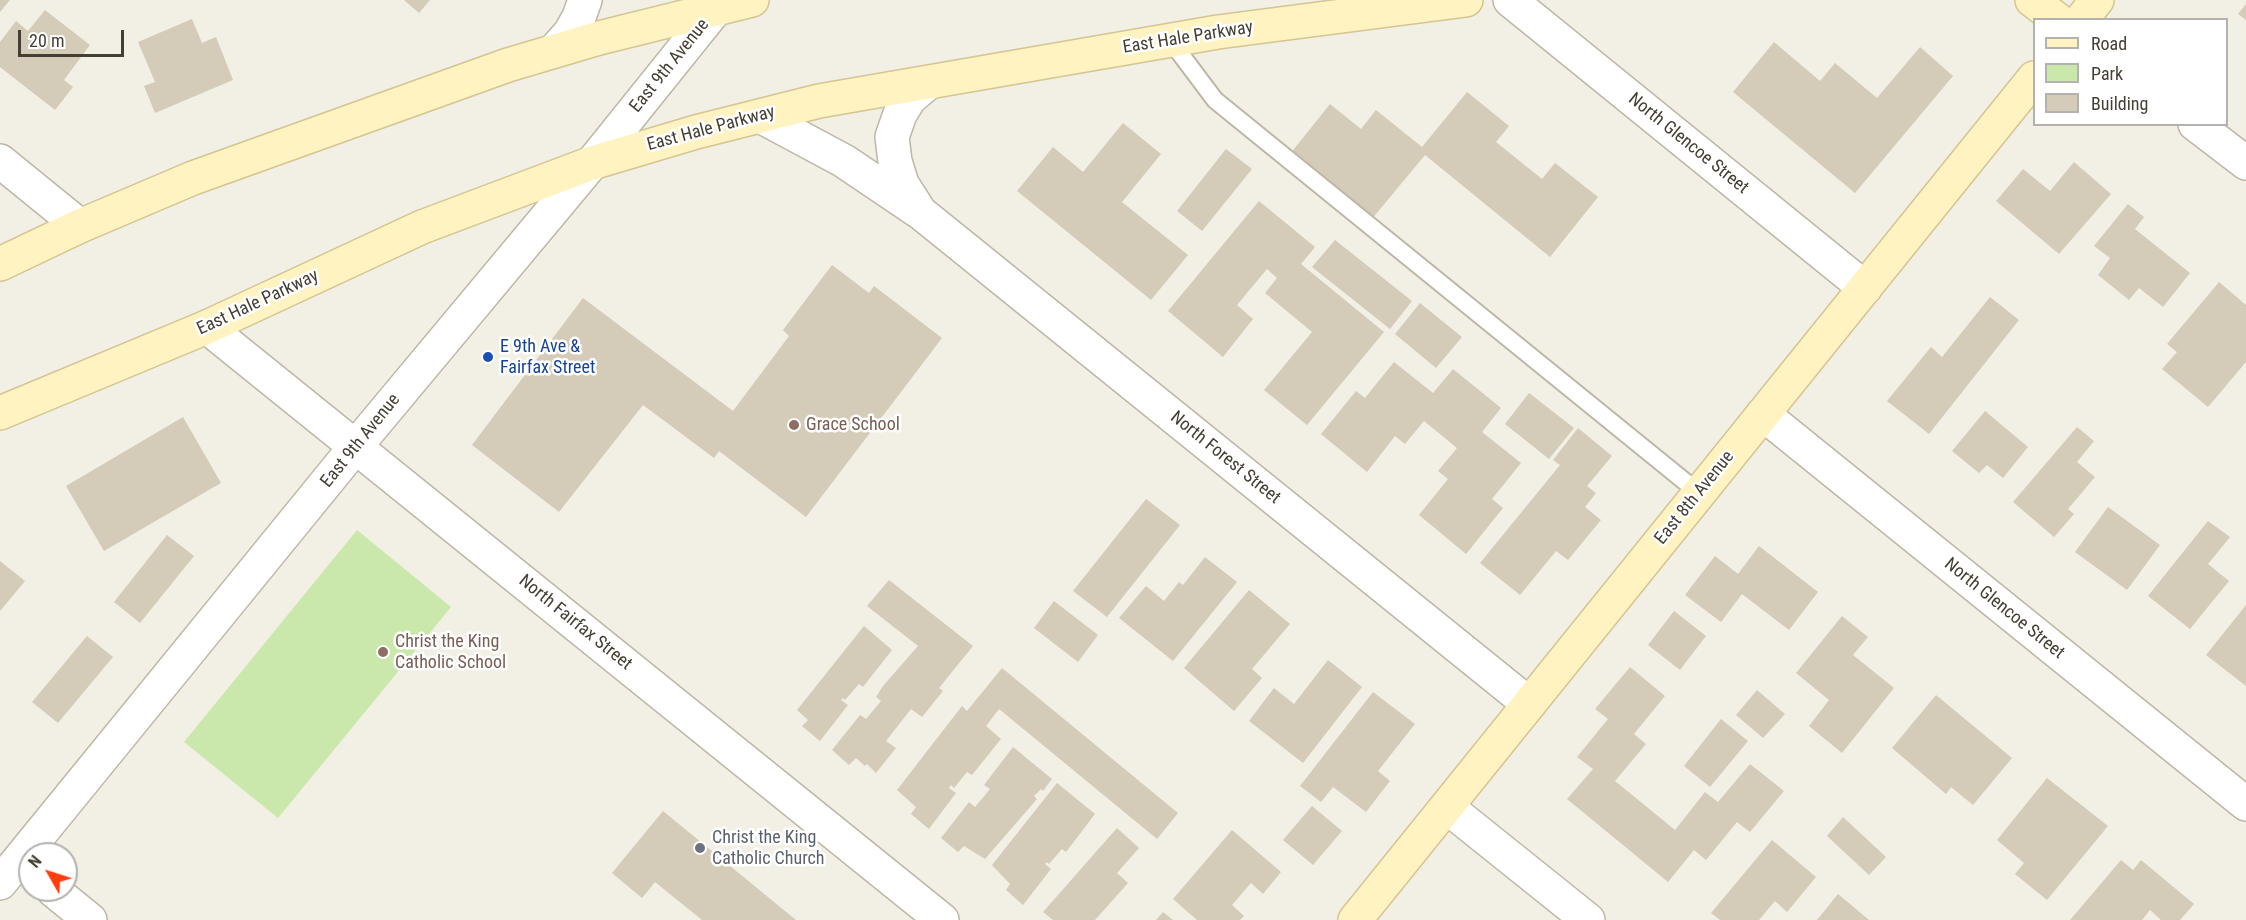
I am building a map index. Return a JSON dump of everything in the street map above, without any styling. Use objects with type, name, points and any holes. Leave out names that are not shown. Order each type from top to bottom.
[{"type":"street","points":[[554,51],[570,33],[585,0]]},
{"type":"street","points":[[0,264],[80,226],[204,174],[508,65],[711,3],[752,0]]},
{"type":"street","name":"East Hale Parkway","points":[[0,413],[207,327],[422,227],[592,163],[696,132],[819,101],[1170,40],[1466,0]]},
{"type":"street","name":"North Glencoe Street","points":[[1510,0],[1865,288]]},
{"type":"street","points":[[2032,0],[2055,18]]},
{"type":"street","points":[[2083,18],[2097,0]]},
{"type":"street","name":"East 9th Avenue","points":[[12,866],[356,446],[592,163],[711,3]]},
{"type":"street","name":"East 8th Avenue","points":[[1355,920],[2033,79]]},
{"type":"street","name":"North Forest Street","points":[[921,213],[902,184],[895,161],[892,137],[900,114],[910,98],[928,82]]},
{"type":"street","name":"North Forest Street","points":[[760,116],[844,161],[921,213],[1529,704]]},
{"type":"street","points":[[2198,126],[2246,163]]},
{"type":"street","points":[[0,161],[80,226]]},
{"type":"street","name":"North Fairfax Street","points":[[207,327],[942,920]]},
{"type":"street","name":"North Glencoe Street","points":[[1763,414],[2246,804]]},
{"type":"street","points":[[1446,807],[1588,920]]},
{"type":"street","points":[[68,902],[90,920]]},
{"type":"lane","points":[[1170,40],[1215,100],[1699,493]]},
{"type":"green space","points":[[357,530],[451,607],[278,818],[184,742]]},
{"type":"building","points":[[0,0],[10,0],[0,12]]},
{"type":"building","points":[[404,0],[430,0],[419,13]]},
{"type":"building","points":[[2246,4],[2246,20],[2238,14]]},
{"type":"building","points":[[45,10],[90,45],[64,80],[73,87],[55,110],[0,67],[0,42],[16,21],[28,31]]},
{"type":"building","points":[[192,19],[202,43],[216,37],[233,80],[155,113],[144,86],[155,82],[138,42]]},
{"type":"building","points":[[1774,42],[1820,81],[1835,63],[1877,98],[1920,47],[1953,76],[1855,193],[1733,92]]},
{"type":"building","points":[[1467,92],[1509,126],[1496,142],[1542,179],[1555,163],[1598,197],[1550,257],[1425,155],[1371,220],[1290,154],[1330,104],[1361,129],[1376,110],[1422,147]]},
{"type":"building","points":[[1123,123],[1161,154],[1122,202],[1188,255],[1151,300],[1017,191],[1053,147],[1083,172]]},
{"type":"building","points":[[1226,149],[1252,169],[1202,231],[1177,211]]},
{"type":"building","points":[[2074,162],[2111,194],[2059,254],[1996,201],[2023,169],[2050,191]]},
{"type":"building","points":[[1259,201],[1315,247],[1301,264],[1384,332],[1307,425],[1264,390],[1312,332],[1265,293],[1277,278],[1267,269],[1237,305],[1253,319],[1223,357],[1168,311]]},
{"type":"building","points":[[2128,204],[2144,217],[2135,229],[2190,273],[2163,307],[2139,288],[2129,300],[2098,275],[2110,258],[2094,246]]},
{"type":"building","points":[[1335,240],[1412,301],[1390,329],[1312,267]]},
{"type":"building","points":[[832,265],[869,293],[874,286],[942,338],[806,517],[719,451],[714,458],[643,405],[559,512],[472,445],[583,298],[733,411],[789,336],[783,330]]},
{"type":"building","points":[[2219,282],[2246,305],[2246,362],[2208,407],[2162,369],[2177,352],[2167,344]]},
{"type":"building","points":[[1990,297],[2019,320],[1929,434],[1887,401],[1931,347],[1942,357]]},
{"type":"building","points":[[1420,303],[1462,337],[1436,368],[1395,334]]},
{"type":"building","points":[[1394,362],[1433,393],[1453,369],[1501,408],[1482,432],[1521,463],[1492,499],[1503,508],[1466,554],[1419,515],[1448,479],[1438,471],[1457,448],[1424,421],[1405,444],[1395,436],[1367,472],[1321,434],[1356,391],[1365,398]]},
{"type":"building","points":[[1529,393],[1574,428],[1549,459],[1505,424]]},
{"type":"building","points":[[1985,411],[2028,447],[2003,478],[1987,465],[1979,473],[1952,451]]},
{"type":"building","points":[[183,417],[221,483],[104,551],[66,486]]},
{"type":"building","points":[[2077,427],[2094,441],[2077,462],[2095,477],[2068,509],[2074,514],[2054,537],[2013,502]]},
{"type":"building","points":[[1578,428],[1612,456],[1587,486],[1596,493],[1585,507],[1601,520],[1568,560],[1556,551],[1520,595],[1480,563],[1560,465],[1553,460]]},
{"type":"building","points":[[1146,499],[1180,525],[1107,617],[1073,591]]},
{"type":"building","points":[[2108,507],[2160,545],[2127,590],[2075,552]]},
{"type":"building","points":[[2208,521],[2230,537],[2208,564],[2229,581],[2190,629],[2148,596]]},
{"type":"building","points":[[167,535],[194,556],[140,623],[114,602]]},
{"type":"building","points":[[1759,546],[1818,592],[1789,630],[1742,594],[1721,622],[1685,595],[1715,556],[1738,574]]},
{"type":"building","points":[[1205,557],[1237,582],[1173,661],[1119,618],[1146,586],[1164,601],[1179,582],[1183,585]]},
{"type":"building","points":[[0,561],[25,581],[0,611]]},
{"type":"building","points":[[889,580],[973,646],[939,688],[943,691],[922,717],[911,709],[886,741],[896,748],[876,773],[856,758],[849,765],[832,750],[860,715],[866,719],[881,701],[876,697],[883,686],[918,646],[867,606]]},
{"type":"building","points":[[1249,590],[1290,624],[1252,669],[1262,678],[1234,711],[1184,668]]},
{"type":"building","points":[[1054,601],[1098,635],[1078,662],[1034,628]]},
{"type":"building","points":[[2246,605],[2246,686],[2206,655]]},
{"type":"building","points":[[1674,611],[1706,636],[1680,670],[1648,645]]},
{"type":"building","points":[[1842,616],[1868,637],[1853,655],[1894,688],[1842,753],[1809,726],[1829,700],[1796,673]]},
{"type":"building","points":[[864,626],[892,650],[863,687],[859,684],[845,700],[843,698],[841,700],[848,705],[820,741],[802,726],[808,720],[797,710]]},
{"type":"building","points":[[87,636],[113,657],[58,723],[32,702]]},
{"type":"building","points":[[1328,660],[1362,687],[1303,763],[1249,721],[1274,688],[1294,704]]},
{"type":"building","points":[[1630,667],[1665,696],[1634,734],[1646,744],[1615,781],[1675,830],[1705,792],[1718,802],[1750,764],[1784,791],[1750,832],[1737,822],[1706,860],[1694,850],[1668,882],[1567,799],[1593,769],[1577,757],[1608,719],[1595,709]]},
{"type":"building","points":[[1002,668],[1178,813],[1157,839],[999,709],[986,726],[1001,739],[972,775],[967,772],[954,788],[951,785],[949,788],[956,793],[929,829],[911,814],[916,807],[897,790],[962,706],[967,711]]},
{"type":"building","points":[[1757,690],[1785,714],[1763,738],[1736,715]]},
{"type":"building","points":[[1373,692],[1415,724],[1378,771],[1390,781],[1366,812],[1333,787],[1321,802],[1300,786]]},
{"type":"building","points":[[1936,695],[2012,758],[1973,805],[1951,787],[1946,794],[1892,748]]},
{"type":"building","points":[[1721,719],[1748,741],[1710,787],[1684,766]]},
{"type":"building","points":[[1013,747],[1052,779],[1043,791],[1041,789],[1034,796],[1037,799],[985,859],[964,846],[958,852],[941,838],[969,802],[975,807],[990,789],[984,785]]},
{"type":"building","points":[[2047,778],[2108,826],[2047,900],[2015,874],[2024,863],[1997,840]]},
{"type":"building","points":[[1057,783],[1095,814],[1066,852],[1062,849],[1049,864],[1047,862],[1045,864],[1051,869],[1023,905],[1006,890],[1010,884],[992,865]]},
{"type":"building","points":[[1312,806],[1342,831],[1313,865],[1283,840]]},
{"type":"building","points":[[663,811],[796,920],[702,920],[655,882],[642,898],[612,873]]},
{"type":"building","points":[[1843,817],[1886,857],[1869,875],[1827,836]]},
{"type":"building","points":[[1117,828],[1139,848],[1117,873],[1128,883],[1095,920],[1053,920],[1043,912]]},
{"type":"building","points":[[1232,830],[1281,872],[1263,894],[1251,883],[1232,905],[1244,916],[1240,920],[1197,920],[1173,899]]},
{"type":"building","points":[[1772,840],[1816,877],[1787,912],[1775,901],[1759,920],[1720,920],[1711,913]]},
{"type":"building","points":[[2121,860],[2133,870],[2141,860],[2194,904],[2180,920],[2161,920],[2150,910],[2142,920],[2070,920]]},
{"type":"building","points":[[1838,894],[1869,920],[1817,920]]},
{"type":"building","points":[[1163,912],[1173,920],[1156,920]]},
{"type":"place","name":"E 9th Ave & Fairfax Street","points":[[488,357]]},
{"type":"place","name":"Grace School","points":[[794,425]]},
{"type":"place","name":"Christ the King Catholic School","points":[[383,652]]},
{"type":"place","name":"Christ the King Catholic Church","points":[[700,848]]}]
